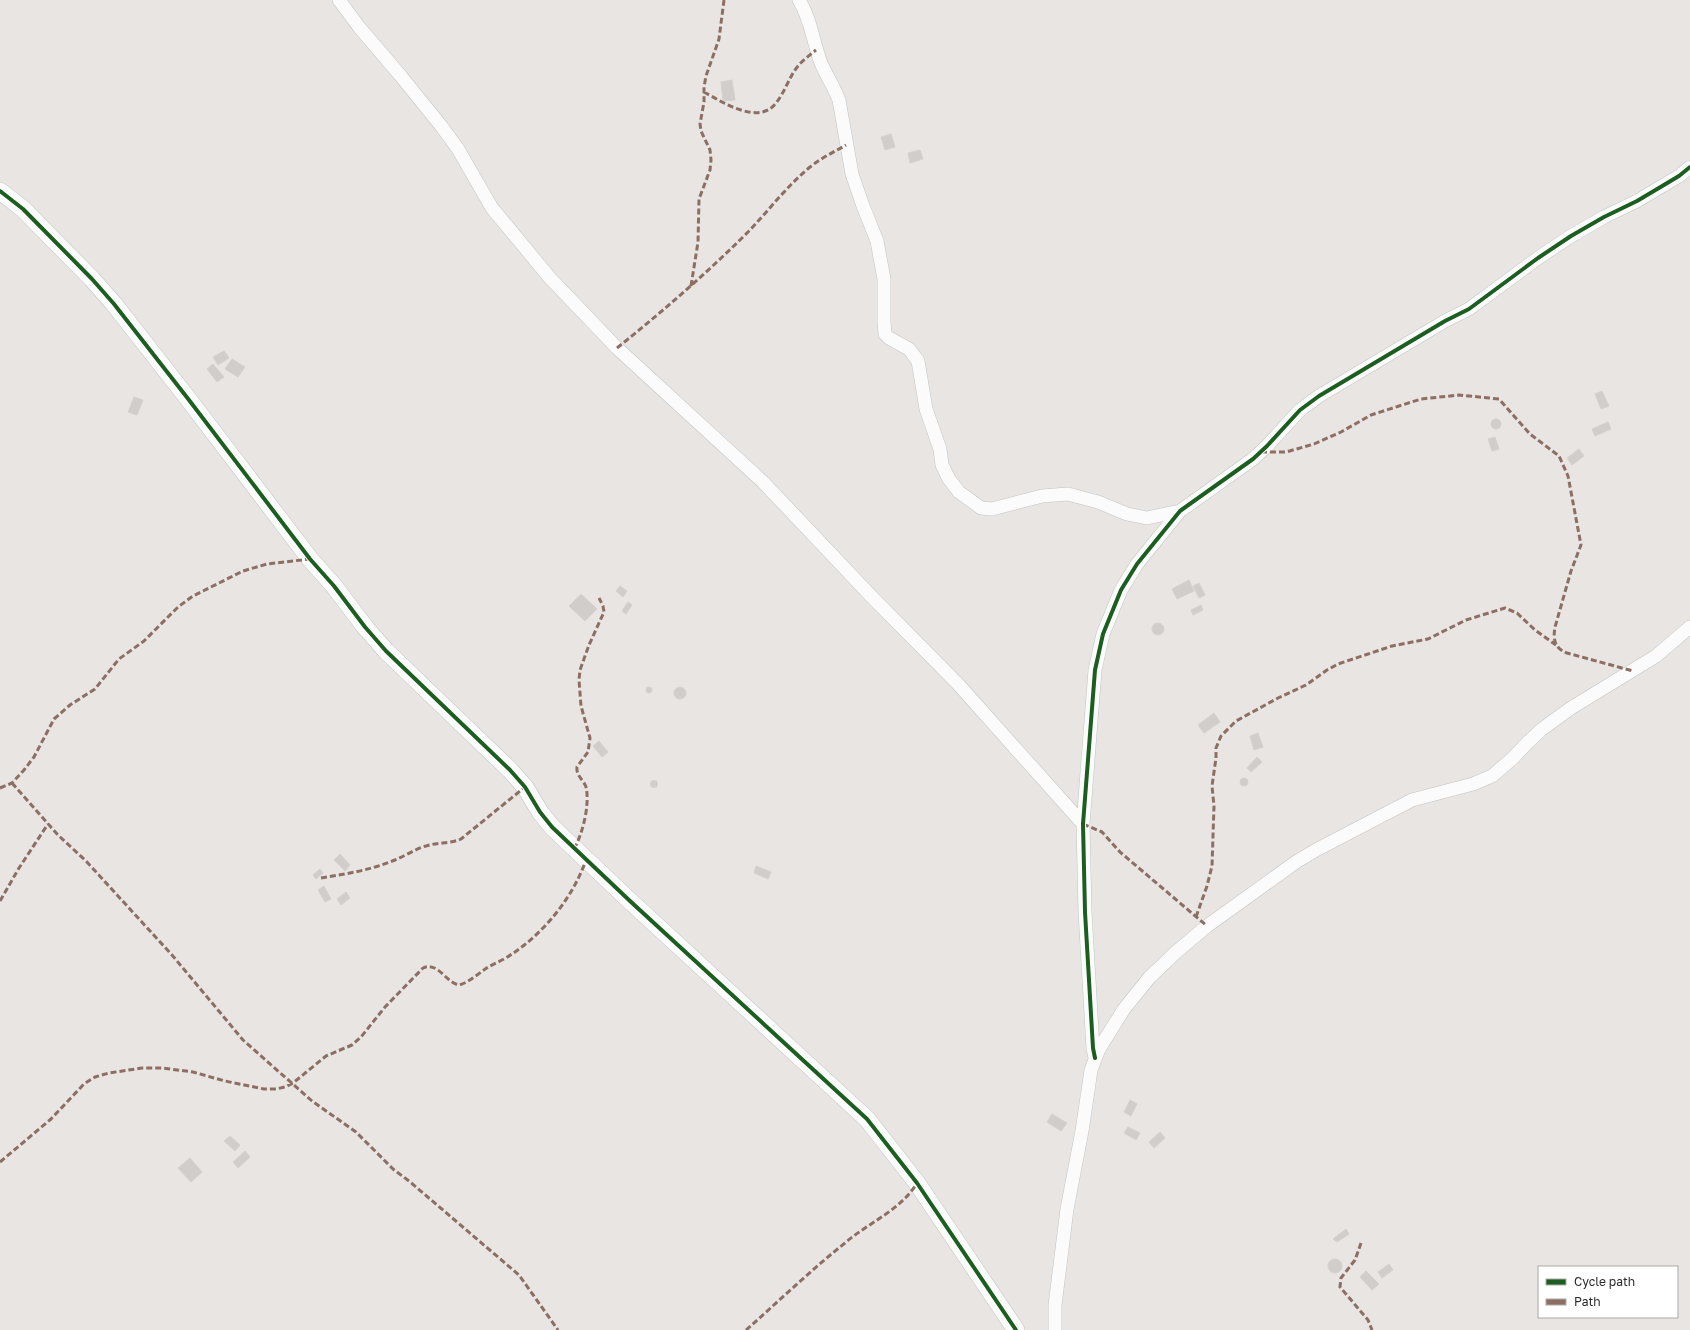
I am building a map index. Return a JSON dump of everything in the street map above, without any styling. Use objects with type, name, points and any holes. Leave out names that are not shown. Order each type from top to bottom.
[{"type":"street","points":[[339,0],[359,27],[442,126],[458,149],[492,208],[550,278],[617,348],[763,482],[871,596],[958,684],[1083,824]]},
{"type":"street","points":[[799,0],[805,12],[821,64],[835,89],[839,100],[852,174],[877,240],[884,278],[885,334],[889,338],[909,349],[918,361],[926,409],[940,449],[942,465],[949,480],[959,492],[981,508],[992,509],[1042,496],[1068,494],[1098,502],[1127,514],[1147,518],[1180,511]]},
{"type":"street","points":[[1096,1058],[1092,1040],[1085,912],[1083,824],[1095,670],[1103,634],[1121,590],[1137,564],[1180,511],[1253,459],[1268,446],[1300,410],[1319,396],[1445,321],[1469,309],[1510,278],[1571,236],[1604,217],[1637,202],[1679,176],[1690,167]]},
{"type":"street","points":[[0,192],[28,214],[92,279],[114,304],[310,559],[334,586],[365,627],[386,651],[510,770],[525,786],[540,812],[552,828],[867,1119],[917,1183],[1016,1330]]},
{"type":"street","points":[[1056,1330],[1056,1305],[1068,1209],[1091,1070],[1096,1058],[1124,1009],[1145,983],[1175,953],[1207,926],[1296,862],[1412,800],[1473,784],[1492,776],[1542,730],[1571,708],[1656,656],[1690,627]]},
{"type":"building","points":[[732,80],[735,100],[723,101],[721,82]]},
{"type":"building","points":[[891,134],[895,147],[885,150],[881,137]]},
{"type":"building","points":[[920,150],[923,159],[910,163],[908,153]]},
{"type":"building","points":[[224,351],[229,358],[218,365],[213,357]]},
{"type":"building","points":[[232,359],[245,367],[238,377],[225,369]]},
{"type":"building","points":[[213,364],[224,377],[217,382],[207,369]]},
{"type":"building","points":[[1602,391],[1609,406],[1601,409],[1595,394]]},
{"type":"building","points":[[134,397],[143,400],[137,415],[128,412]]},
{"type":"building","points":[[1494,419],[1498,419],[1500,420],[1500,428],[1494,429],[1491,426],[1491,422]]},
{"type":"building","points":[[1608,422],[1611,429],[1595,436],[1592,429]]},
{"type":"building","points":[[1495,437],[1499,449],[1492,451],[1488,439]]},
{"type":"building","points":[[1579,449],[1584,456],[1572,465],[1567,458]]},
{"type":"building","points":[[1189,580],[1194,591],[1177,599],[1172,589]]},
{"type":"building","points":[[1199,583],[1205,595],[1199,598],[1193,586]]},
{"type":"building","points":[[620,586],[627,591],[623,597],[616,591]]},
{"type":"building","points":[[581,594],[597,609],[585,621],[569,606]]},
{"type":"building","points":[[628,602],[632,605],[626,614],[622,611]]},
{"type":"building","points":[[1201,605],[1203,610],[1193,615],[1191,610]]},
{"type":"building","points":[[1160,623],[1163,624],[1163,634],[1156,635],[1153,634],[1152,627],[1153,624]]},
{"type":"building","points":[[649,687],[652,690],[649,693],[646,690]]},
{"type":"building","points":[[678,687],[682,687],[686,693],[682,699],[678,699],[674,695],[674,691]]},
{"type":"building","points":[[1214,713],[1220,722],[1204,733],[1198,725]]},
{"type":"building","points":[[1258,733],[1263,747],[1254,750],[1250,736]]},
{"type":"building","points":[[599,741],[608,752],[602,757],[593,746]]},
{"type":"building","points":[[1257,757],[1262,762],[1251,772],[1247,768]]},
{"type":"building","points":[[1244,778],[1247,779],[1247,785],[1244,786],[1241,785],[1240,782],[1241,779]]},
{"type":"building","points":[[654,781],[657,784],[654,787],[651,784]]},
{"type":"building","points":[[340,854],[350,865],[345,871],[334,860]]},
{"type":"building","points":[[756,866],[771,872],[768,879],[754,873]]},
{"type":"building","points":[[320,869],[323,873],[316,879],[313,875]]},
{"type":"building","points":[[324,886],[331,899],[325,902],[318,890]]},
{"type":"building","points":[[346,892],[350,898],[341,905],[337,899]]},
{"type":"building","points":[[1130,1100],[1137,1104],[1131,1116],[1124,1112]]},
{"type":"building","points":[[1052,1114],[1067,1123],[1061,1131],[1047,1122]]},
{"type":"building","points":[[1128,1127],[1140,1133],[1136,1140],[1124,1133]]},
{"type":"building","points":[[1160,1132],[1165,1138],[1154,1148],[1149,1142]]},
{"type":"building","points":[[230,1136],[240,1145],[235,1151],[224,1141]]},
{"type":"building","points":[[245,1151],[250,1157],[238,1168],[233,1162]]},
{"type":"building","points":[[190,1158],[202,1172],[191,1182],[178,1168]]},
{"type":"building","points":[[1346,1229],[1349,1234],[1337,1242],[1333,1239]]},
{"type":"building","points":[[1335,1259],[1340,1261],[1342,1266],[1340,1271],[1335,1273],[1330,1271],[1328,1266],[1330,1261]]},
{"type":"building","points":[[1389,1264],[1393,1270],[1382,1278],[1378,1272]]},
{"type":"building","points":[[1366,1271],[1379,1284],[1372,1290],[1360,1277]]},
{"type":"marked path","points":[[691,286],[698,242],[699,199],[710,170],[711,160],[710,150],[701,131],[700,124],[704,102],[704,87],[706,76],[719,39],[724,0]]},
{"type":"marked path","points":[[704,92],[740,110],[750,112],[769,110],[779,99],[798,66],[816,50]]},
{"type":"marked path","points":[[617,348],[668,306],[717,262],[749,231],[802,174],[819,161],[846,145]]},
{"type":"marked path","points":[[1261,452],[1286,452],[1314,444],[1341,432],[1371,415],[1421,399],[1459,395],[1499,399],[1530,434],[1559,456],[1568,476],[1581,545],[1571,571],[1555,627],[1555,643],[1559,649],[1567,653],[1633,671]]},
{"type":"marked path","points":[[0,788],[12,783],[24,770],[34,757],[54,719],[70,705],[95,689],[119,659],[144,641],[178,607],[193,596],[243,571],[267,564],[310,559]]},
{"type":"marked path","points":[[574,849],[583,827],[587,802],[586,787],[579,775],[577,767],[588,752],[590,738],[581,706],[579,680],[580,670],[589,645],[604,612],[599,598]]},
{"type":"marked path","points":[[1196,917],[1207,886],[1212,866],[1214,806],[1212,786],[1216,748],[1221,736],[1236,721],[1278,698],[1306,685],[1338,664],[1392,646],[1428,639],[1466,620],[1505,608],[1517,613],[1535,630],[1556,645]]},
{"type":"marked path","points":[[12,783],[58,835],[86,861],[172,955],[243,1040],[312,1101],[356,1132],[393,1169],[519,1275],[558,1330]]},
{"type":"marked path","points":[[321,878],[368,869],[395,860],[422,847],[453,842],[461,839],[525,787]]},
{"type":"marked path","points":[[0,901],[19,868],[48,824]]},
{"type":"marked path","points":[[1083,824],[1102,832],[1120,852],[1207,926]]},
{"type":"marked path","points":[[0,1162],[51,1119],[84,1084],[95,1077],[109,1073],[142,1068],[162,1068],[193,1072],[225,1081],[264,1089],[276,1089],[293,1083],[326,1056],[352,1045],[361,1037],[385,1007],[423,968],[433,967],[450,981],[459,985],[471,980],[488,967],[506,958],[524,945],[536,935],[566,900],[574,887],[586,860]]},
{"type":"marked path","points":[[746,1330],[832,1253],[893,1209],[910,1193],[917,1183]]},
{"type":"marked path","points":[[1361,1243],[1355,1260],[1341,1278],[1340,1287],[1368,1320],[1372,1330]]},
{"type":"cycle path","points":[[1095,1058],[1093,1048],[1085,912],[1083,824],[1095,670],[1103,634],[1121,590],[1137,564],[1180,511],[1253,459],[1300,410],[1319,396],[1445,321],[1469,309],[1538,258],[1571,236],[1604,217],[1637,201],[1679,176],[1690,167]]},
{"type":"cycle path","points":[[0,191],[23,209],[92,279],[114,304],[310,559],[334,586],[365,627],[386,651],[510,770],[525,787],[540,812],[552,827],[630,901],[867,1119],[917,1183],[1016,1330]]}]
